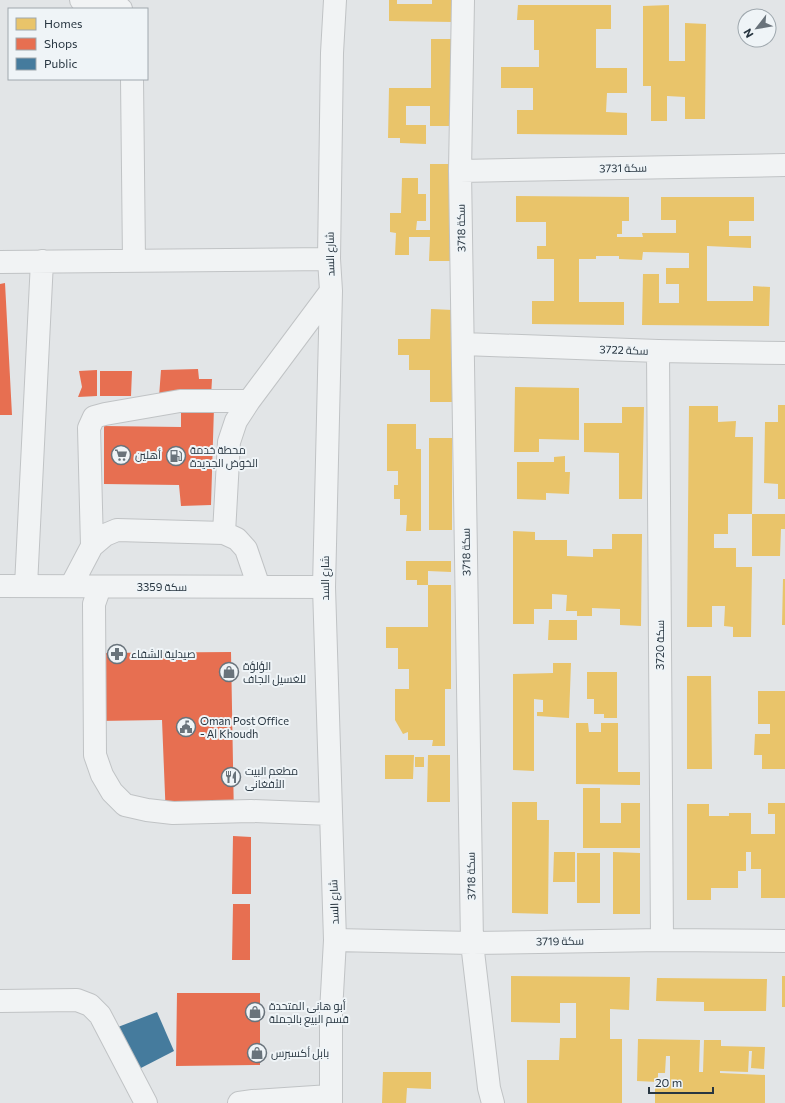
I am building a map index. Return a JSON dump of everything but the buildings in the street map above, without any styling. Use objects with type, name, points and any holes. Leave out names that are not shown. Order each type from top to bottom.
[{"type":"street","points":[[80,0],[109,2],[119,8]]},
{"type":"street","name":"شارع السد","points":[[325,0],[332,53]]},
{"type":"street","name":"شارع السد","points":[[330,1099],[331,1012],[335,940],[324,587],[330,291],[329,259],[332,53],[335,0]]},
{"type":"street","name":"سكة 3718","points":[[463,0],[460,171],[472,943],[493,1103]]},
{"type":"street","points":[[132,80],[134,261]]},
{"type":"street","name":"سكة 3731","points":[[460,171],[785,166]]},
{"type":"street","points":[[0,262],[329,259]]},
{"type":"street","points":[[26,586],[42,261]]},
{"type":"street","points":[[224,532],[229,442],[236,421],[330,291]]},
{"type":"street","name":"سكة 3722","points":[[463,344],[658,351],[785,353]]},
{"type":"street","name":"سكة 3720","points":[[658,351],[662,940]]},
{"type":"street","points":[[92,546],[89,428],[94,417],[180,402],[249,401]]},
{"type":"street","points":[[71,586],[92,546],[105,535],[117,530],[224,532],[237,539],[246,549],[259,587]]},
{"type":"street","name":"سكة 3359","points":[[0,586],[324,587]]},
{"type":"street","points":[[100,586],[94,604],[95,755],[102,775],[112,792],[125,805],[147,810],[173,813],[251,811],[331,814]]},
{"type":"street","name":"سكة 3719","points":[[335,940],[472,943],[662,940],[785,941]]},
{"type":"street","points":[[0,1001],[77,1000],[90,1005],[100,1015],[146,1103]]},
{"type":"street","points":[[238,1103],[254,1100],[330,1099]]},
{"type":"place","name":"أهلين","points":[[121,455]]},
{"type":"place","name":"محطة خدمة الخوض الجديدة","points":[[176,456]]},
{"type":"place","name":"صيدلية الشفاء","points":[[117,654]]},
{"type":"place","name":"الؤلؤة للغسيل الجاف","points":[[229,672]]},
{"type":"place","name":"Oman Post Office - Al Khoudh","points":[[186,727]]},
{"type":"place","name":"مطعم البيت الأفغانى","points":[[231,777]]},
{"type":"place","name":"أبو هانى المتحدة قسم البيع بالجملة","points":[[255,1012]]},
{"type":"place","name":"بابل أكسبرس","points":[[257,1053]]}]
